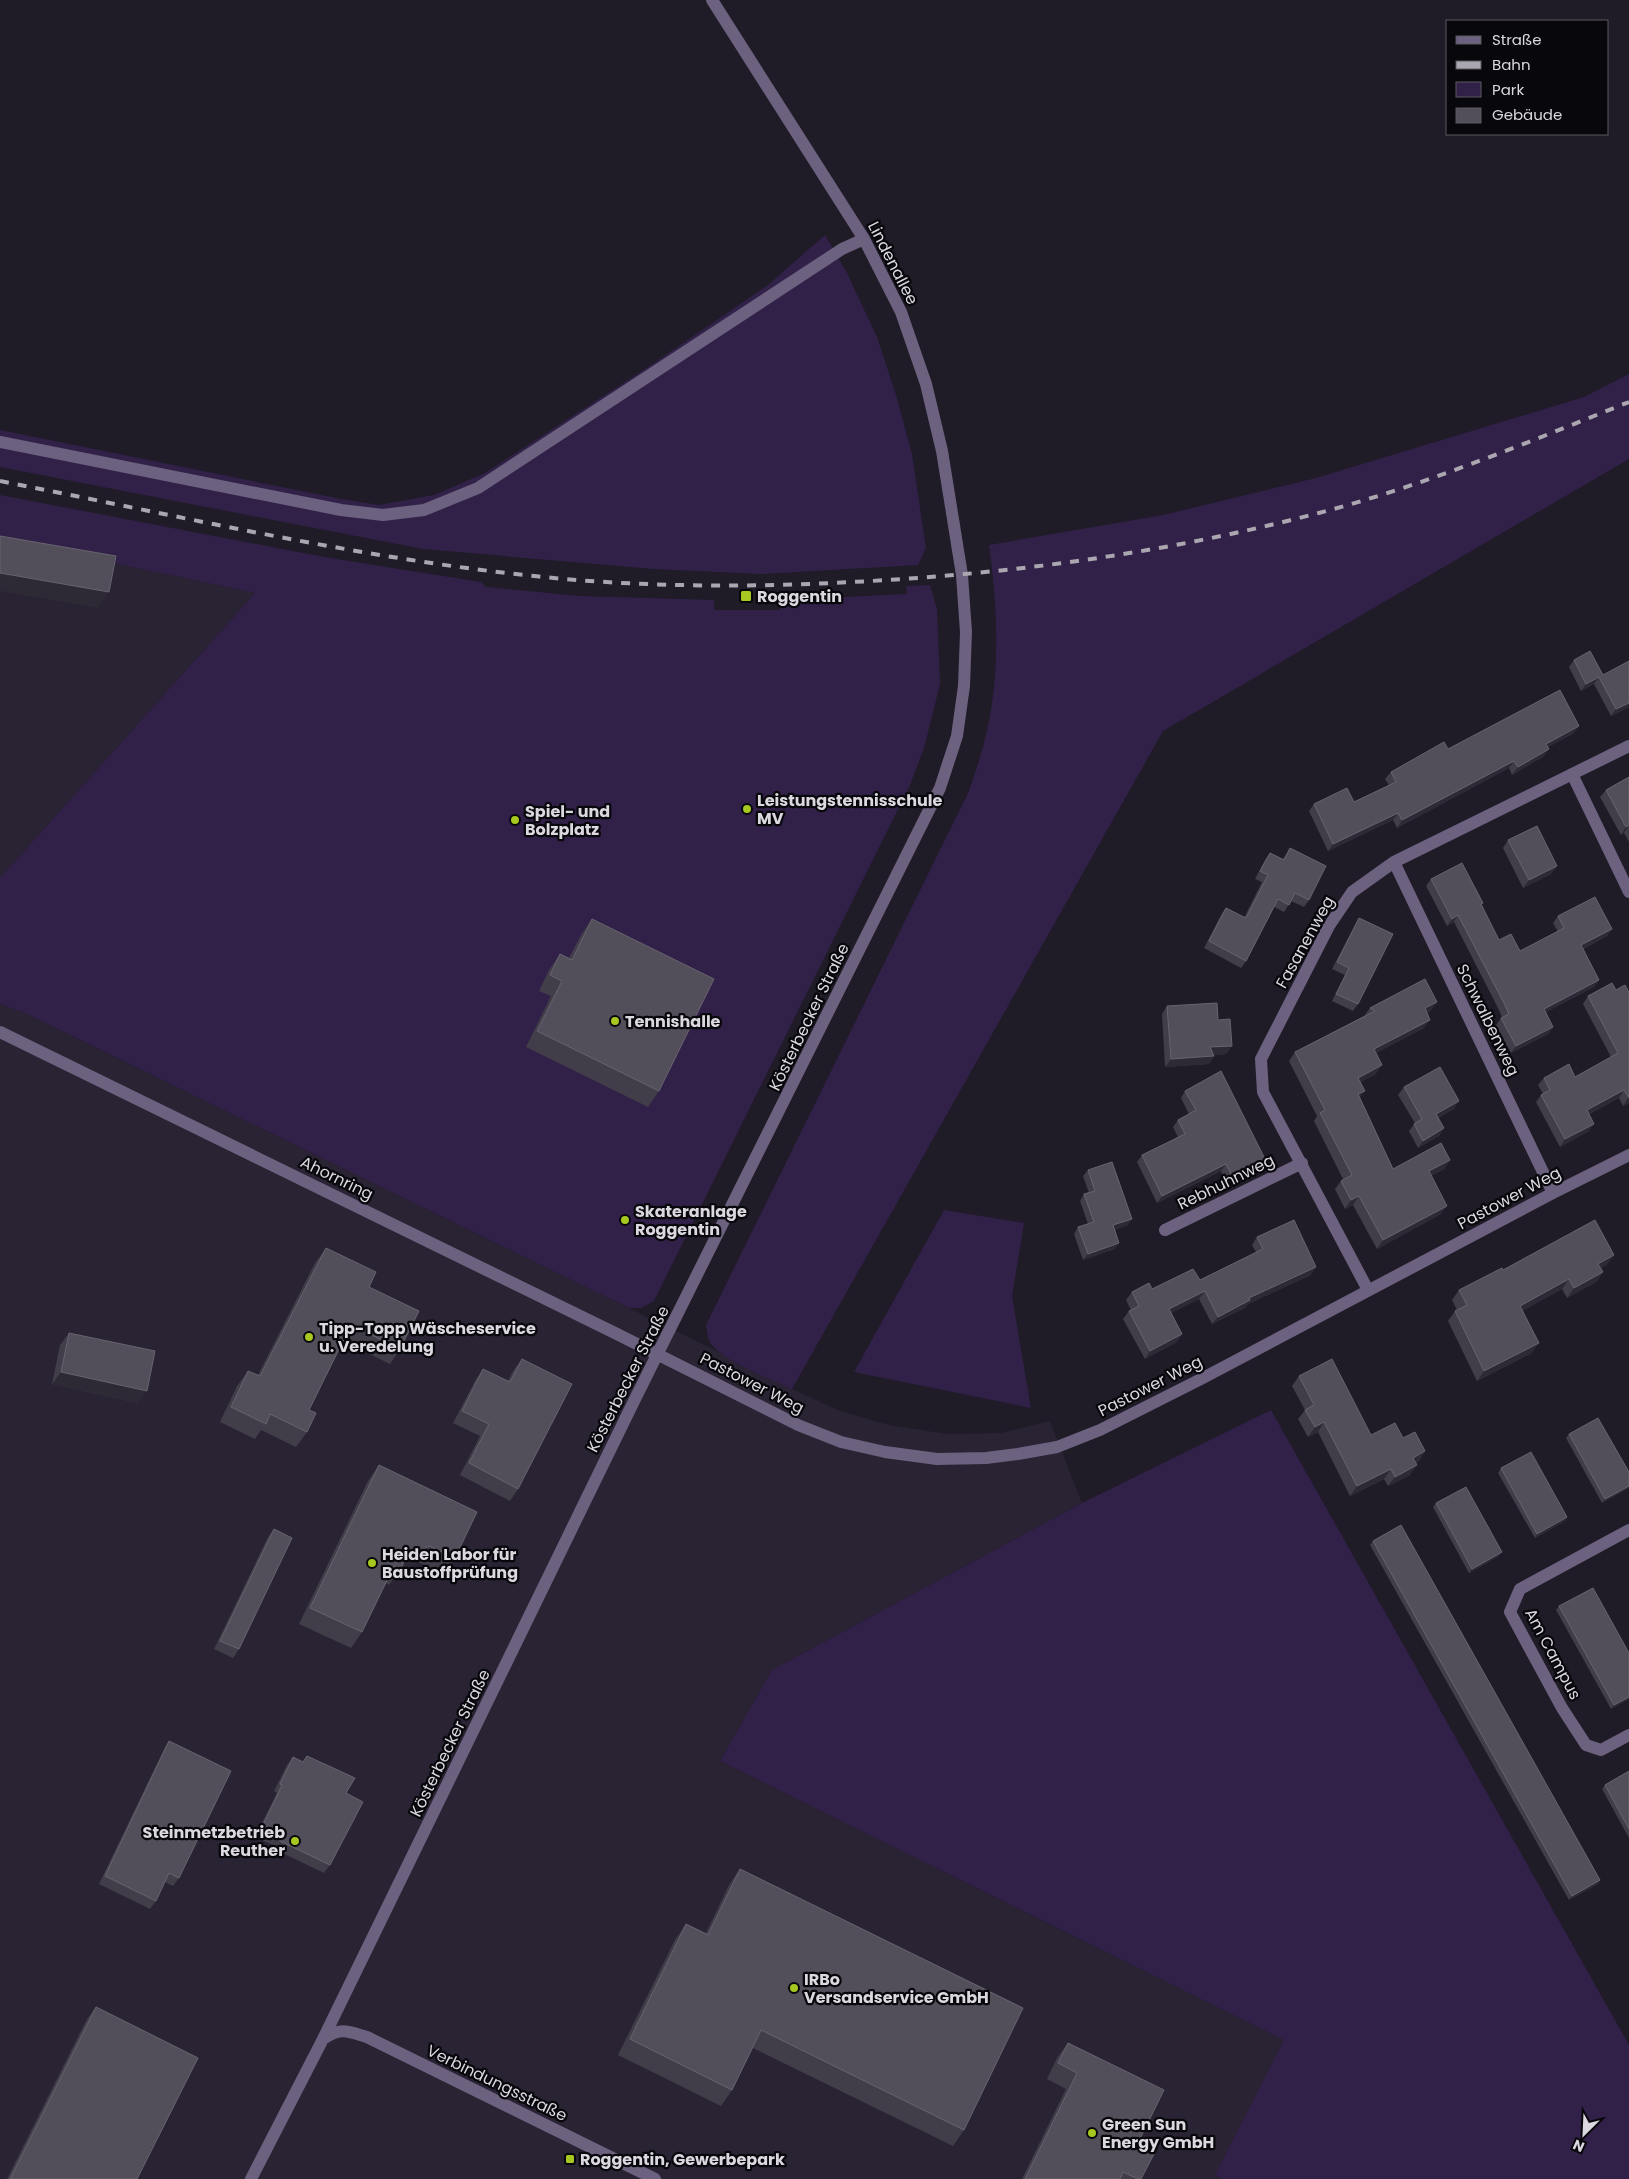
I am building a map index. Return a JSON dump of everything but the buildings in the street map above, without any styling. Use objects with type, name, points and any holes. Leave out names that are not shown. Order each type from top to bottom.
[{"type":"street","name":"Lindenallee","points":[[712,0],[864,239],[900,312],[926,384],[942,451],[962,575]]},
{"type":"street","points":[[0,442],[341,510],[383,515],[424,510],[478,488],[842,249],[864,239]]},
{"type":"street","name":"Kösterbecker Straße","points":[[251,2179],[323,2039],[658,1355],[940,788],[957,736],[964,686],[966,632],[962,575]]},
{"type":"street","name":"Fasanenweg","points":[[1368,1290],[1263,1092],[1261,1059],[1333,919],[1352,892],[1394,862],[1629,746]]},
{"type":"street","points":[[1572,774],[1629,892]]},
{"type":"street","name":"Schwalbenweg","points":[[1394,862],[1553,1192]]},
{"type":"street","name":"Ahornring","points":[[0,1032],[658,1355]]},
{"type":"street","name":"Pastower Weg","points":[[658,1355],[798,1425],[841,1442],[885,1452],[937,1459],[986,1458],[1057,1446],[1100,1430],[1201,1380],[1553,1192],[1629,1154]]},
{"type":"street","name":"Rebhuhnweg","points":[[1165,1230],[1302,1163]]},
{"type":"street","name":"Am Campus","points":[[1629,1530],[1520,1589],[1510,1612],[1562,1708],[1586,1746],[1601,1750],[1629,1735]]},
{"type":"street","name":"Verbindungsstraße","points":[[323,2039],[336,2030],[348,2031],[367,2037],[655,2179]]},
{"type":"shaded area","points":[[0,539],[255,593],[0,878]]},
{"type":"shaded area","points":[[0,1004],[25,1013],[721,1353],[736,1363],[840,1411],[889,1425],[947,1434],[1001,1433],[1050,1421],[1082,1503],[772,1670],[720,1761],[1284,2040],[1216,2175],[1223,2179],[0,2179]]},
{"type":"green space","points":[[825,235],[847,273],[877,337],[896,395],[912,454],[926,548],[918,565],[760,574],[653,569],[423,549],[0,467],[0,430],[379,505],[434,495],[485,473],[648,367],[768,285]]},
{"type":"green space","points":[[1629,374],[1629,459],[1163,731],[792,1389],[746,1368],[714,1347],[708,1338],[706,1325],[969,791],[982,749],[993,695],[996,620],[989,545],[1163,515],[1316,478],[1584,397]]},
{"type":"green space","points":[[0,495],[324,557],[481,582],[486,587],[580,596],[714,600],[714,610],[780,610],[781,600],[907,594],[906,586],[930,585],[937,609],[940,684],[924,748],[910,785],[654,1301],[642,1308],[629,1308],[25,1013],[0,1004],[0,878],[255,593],[0,539]]},
{"type":"green space","points":[[944,1210],[1024,1223],[1012,1296],[1031,1408],[854,1372]]},
{"type":"green space","points":[[1271,1410],[1629,2045],[1629,2179],[1223,2179],[1215,2175],[1284,2040],[720,1761],[772,1670],[1082,1503]]},
{"type":"railway","points":[[0,481],[287,538],[431,563],[503,573],[576,580],[680,585],[783,585],[852,582],[973,573],[1093,559],[1212,538],[1271,525],[1330,510],[1406,487],[1629,402]]},
{"type":"place","name":"Roggentin","points":[[746,596]]},
{"type":"place","name":"Leistungstennisschule MV","points":[[747,809]]},
{"type":"place","name":"Spiel- und Bolzplatz","points":[[515,820]]},
{"type":"place","name":"Tennishalle","points":[[615,1021]]},
{"type":"place","name":"Skateranlage Roggentin","points":[[625,1220]]},
{"type":"place","name":"Tipp-Topp Wäscheservice u. Veredelung","points":[[309,1337]]},
{"type":"place","name":"Heiden Labor für Baustoffprüfung","points":[[372,1563]]},
{"type":"place","name":"Steinmetzbetrieb Reuther","points":[[295,1841]]},
{"type":"place","name":"IRBo Versandservice GmbH","points":[[794,1988]]},
{"type":"place","name":"Green Sun Energy GmbH","points":[[1092,2133]]},
{"type":"place","name":"Roggentin, Gewerbepark","points":[[570,2159]]}]
